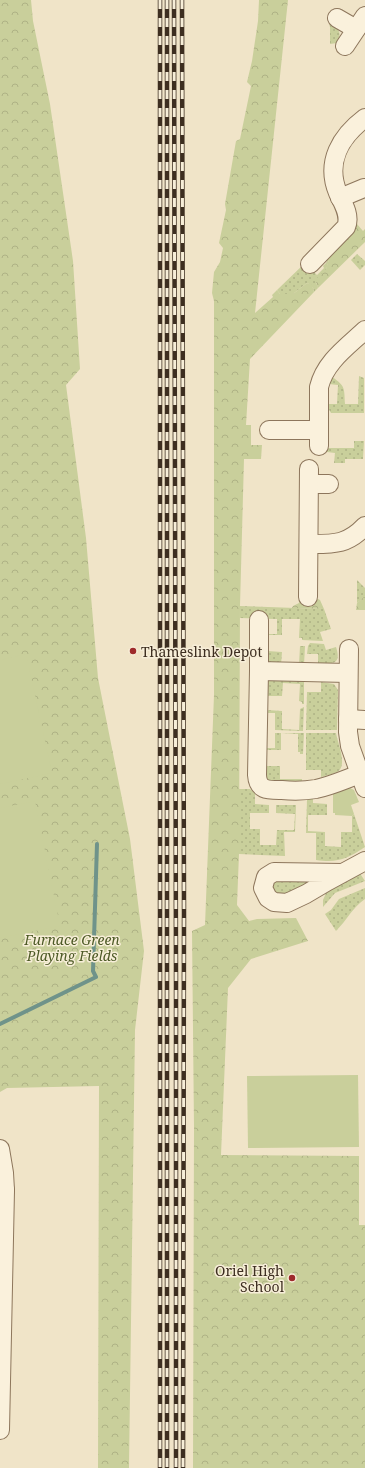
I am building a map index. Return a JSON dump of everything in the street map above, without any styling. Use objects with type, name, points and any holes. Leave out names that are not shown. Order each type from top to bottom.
[{"type":"street","points":[[337,18],[361,23],[345,46]]},
{"type":"street","points":[[310,264],[348,224],[347,216],[337,191],[334,176],[334,162],[336,154],[345,136],[365,118]]},
{"type":"street","points":[[340,198],[364,188]]},
{"type":"street","points":[[268,430],[319,438],[320,387],[322,378],[329,365],[365,330]]},
{"type":"street","points":[[308,597],[309,476],[329,484]]},
{"type":"street","points":[[309,544],[338,543],[353,537],[365,526]]},
{"type":"street","points":[[259,620],[257,775],[259,784],[263,788],[269,790],[301,791],[330,785],[363,781],[350,746],[348,732],[357,720],[348,673],[349,649]]},
{"type":"street","points":[[259,671],[348,673]]},
{"type":"street","points":[[342,873],[365,861]]},
{"type":"street","points":[[0,1149],[3,1162],[0,1430]]},
{"type":"green space","name":"Furnace Green Playing Fields","points":[[0,0],[31,0],[33,21],[50,104],[73,261],[80,369],[66,385],[86,538],[98,678],[130,839],[144,951],[135,1030],[129,1468],[98,1468],[99,1086],[7,1088],[0,1092]]},
{"type":"green space","points":[[259,0],[288,0],[255,313],[273,297],[272,295],[277,290],[280,294],[293,294],[307,283],[312,285],[314,292],[250,359],[246,425],[251,425],[251,445],[262,445],[261,459],[244,459],[240,606],[239,854],[237,905],[249,921],[257,919],[296,918],[308,941],[251,959],[228,988],[221,1155],[359,1156],[359,1225],[365,1225],[365,1468],[193,1468],[194,1128],[192,931],[205,925],[214,695],[214,301],[212,293],[214,272],[220,262],[223,248],[219,243],[226,210],[225,204],[236,141],[240,139],[251,86],[247,82],[258,21]]},
{"type":"green space","points":[[329,22],[339,31],[340,36],[337,43],[330,44]]},
{"type":"green space","points":[[357,224],[363,231],[365,229],[365,242],[318,288],[316,279],[326,269],[330,256],[352,234]]},
{"type":"green space","points":[[357,254],[365,261],[365,265],[360,270],[351,260]]},
{"type":"green space","points":[[330,256],[326,270],[316,282],[318,288],[314,292],[313,288],[307,283],[293,294],[280,294],[277,290],[305,263],[317,275],[324,268],[323,266],[327,262],[326,259]]},
{"type":"green space","points":[[359,376],[364,378],[364,413],[331,413],[328,408],[328,404],[337,404],[338,385],[329,384],[332,377],[340,383],[343,388],[345,404],[358,404]]},
{"type":"green space","points":[[310,441],[326,448],[354,448],[354,441],[364,441],[363,459],[345,459],[345,463],[334,463],[335,453],[327,452],[326,450],[310,450]]},
{"type":"green space","points":[[357,580],[365,588],[365,597],[357,603]]},
{"type":"green space","points":[[364,597],[365,610],[356,610],[357,603]]},
{"type":"green space","points":[[299,598],[318,599],[320,600],[324,609],[292,608],[299,603]]},
{"type":"green space","points":[[240,606],[324,609],[331,629],[320,632],[323,641],[302,640],[302,638],[299,638],[300,619],[282,619],[282,635],[267,635],[267,651],[282,652],[281,665],[299,665],[300,646],[305,646],[304,665],[302,667],[278,667],[269,663],[266,654],[266,634],[277,634],[277,619],[240,618]]},
{"type":"green space","points":[[310,643],[324,644],[326,650],[336,647],[338,653],[337,660],[331,663],[318,663],[318,654],[307,654]]},
{"type":"green space","points":[[26,654],[52,773],[0,784],[0,660]]},
{"type":"green space","points":[[304,677],[304,704],[299,701],[300,684],[283,683],[282,696],[268,696],[267,710],[282,711],[282,729],[299,730],[300,709],[304,707],[303,731],[275,730],[275,713],[265,713],[267,681],[271,678]]},
{"type":"green space","points":[[321,682],[334,684],[338,690],[337,730],[306,730],[307,692],[321,692]]},
{"type":"green space","points":[[275,733],[281,733],[281,750],[266,750],[265,748],[275,748]]},
{"type":"green space","points":[[281,733],[304,733],[303,754],[298,752],[298,734]]},
{"type":"green space","points":[[306,733],[336,733],[342,760],[342,765],[337,772],[321,777],[321,770],[306,770]]},
{"type":"green space","points":[[267,766],[280,766],[280,779],[302,779],[302,781],[278,781],[276,783],[269,783],[264,774],[267,774]]},
{"type":"green space","points":[[350,788],[354,790],[359,802],[351,805],[354,814],[352,816],[335,815],[335,813],[333,813],[333,793]]},
{"type":"green space","points":[[239,789],[250,789],[255,793],[255,804],[269,805],[269,813],[250,813],[250,829],[260,829],[260,845],[276,845],[277,830],[294,830],[295,814],[276,813],[276,805],[296,805],[295,832],[284,832],[285,856],[239,854]]},
{"type":"green space","points":[[313,793],[313,803],[327,804],[327,815],[308,815],[308,831],[325,832],[325,846],[341,847],[341,832],[352,832],[352,816],[354,814],[365,847],[353,855],[342,859],[330,861],[316,860],[316,833],[306,833],[307,800],[308,795]]},
{"type":"green space","points":[[35,801],[60,926],[0,938],[0,808]]},
{"type":"green space","points":[[357,869],[365,881],[335,893],[323,907],[323,900],[326,893]]},
{"type":"green space","points":[[275,879],[314,880],[287,896],[271,891],[271,882]]},
{"type":"green space","points":[[365,888],[365,899],[357,906],[336,931],[325,914],[331,910],[339,899]]},
{"type":"green space","points":[[358,1075],[359,1147],[248,1148],[247,1076]]},
{"type":"waterway","points":[[0,1024],[96,977],[93,971],[97,844]]},
{"type":"railway","points":[[160,0],[160,1468]]},
{"type":"railway","points":[[167,0],[167,1468]]},
{"type":"railway","points":[[174,0],[176,1468]]},
{"type":"railway","points":[[182,0],[184,912],[183,1468]]},
{"type":"place","name":"Thameslink Depot","points":[[133,651]]},
{"type":"place","name":"Oriel High School","points":[[292,1278]]}]
